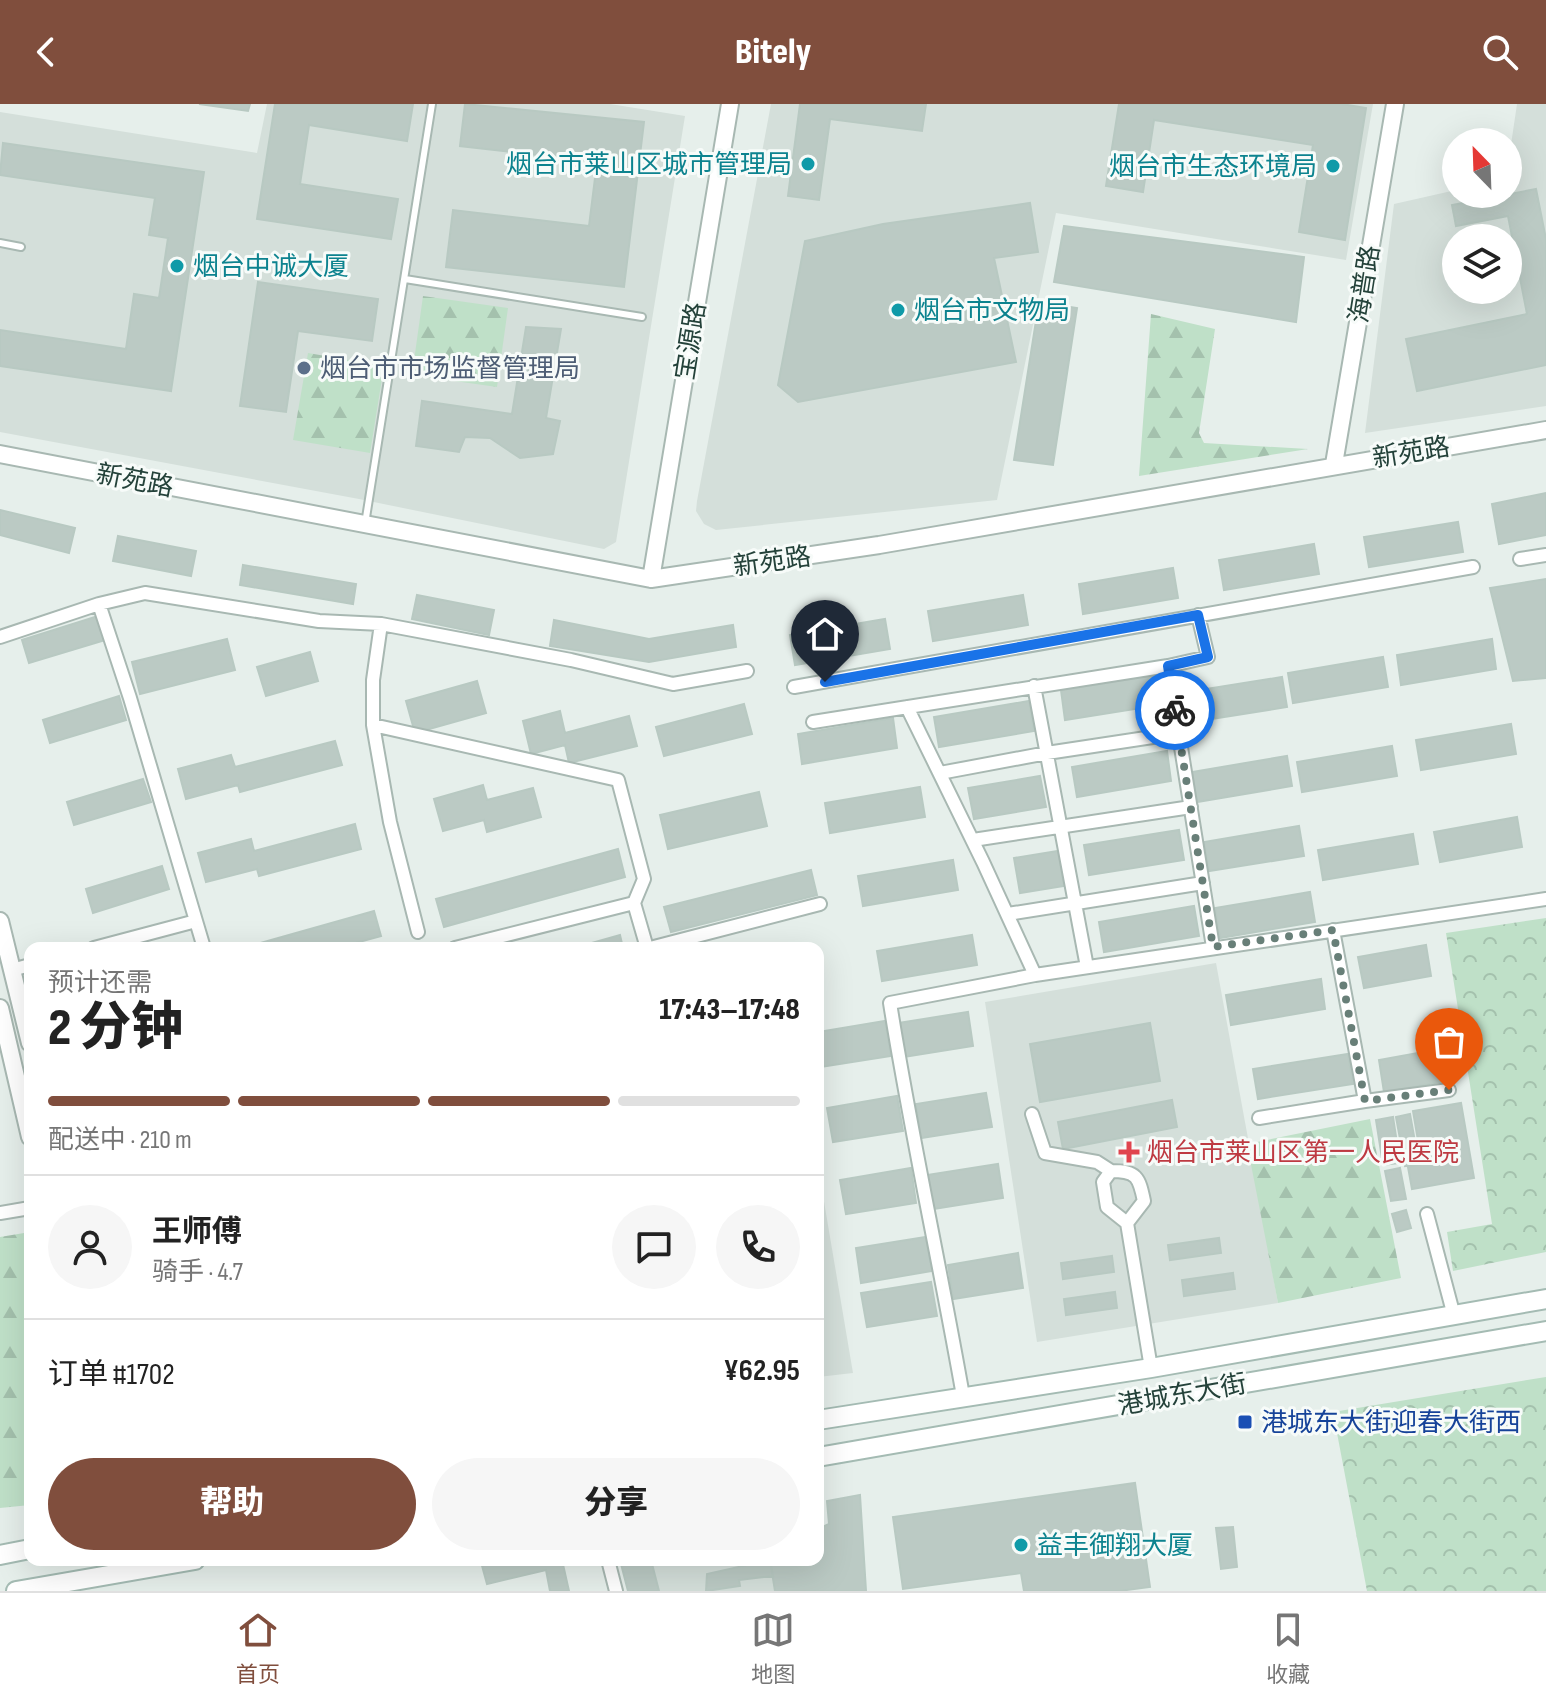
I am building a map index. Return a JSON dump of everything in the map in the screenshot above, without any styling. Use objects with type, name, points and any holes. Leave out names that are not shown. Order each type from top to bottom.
[{"type":"main road","name":"港城东大街","points":[[824,1419],[1151,1368],[1546,1299]]},
{"type":"main road","name":"港城东大街","points":[[824,1456],[1546,1331]]},
{"type":"main road","points":[[0,1555],[24,1550]]},
{"type":"main road","points":[[16,1591],[114,1567]]},
{"type":"street","name":"宝源路","points":[[651,579],[730,104]]},
{"type":"street","name":"海普路","points":[[1334,464],[1395,104]]},
{"type":"street","name":"新苑路","points":[[0,454],[651,579],[879,545],[1334,464],[1546,430]]},
{"type":"street","points":[[1520,559],[1546,555]]},
{"type":"street","points":[[794,687],[1473,567]]},
{"type":"street","points":[[0,637],[99,604],[145,593],[319,621],[381,624],[571,660],[673,684],[747,671]]},
{"type":"street","points":[[99,604],[202,942]]},
{"type":"street","points":[[813,722],[1208,657],[1198,615]]},
{"type":"street","points":[[381,624],[373,680],[373,725],[390,822],[418,932]]},
{"type":"street","points":[[1168,666],[1213,947]]},
{"type":"street","points":[[1034,686],[1087,967]]},
{"type":"street","points":[[907,707],[1035,975]]},
{"type":"street","points":[[373,725],[618,780],[644,879],[634,903],[646,942]]},
{"type":"street","points":[[940,773],[1179,733]]},
{"type":"street","points":[[973,840],[1191,807]]},
{"type":"street","points":[[1008,914],[1203,883]]},
{"type":"street","points":[[963,1396],[890,1003],[1035,975],[1546,899]]},
{"type":"street","points":[[479,942],[634,903]]},
{"type":"street","points":[[671,942],[820,904]]},
{"type":"street","points":[[0,921],[24,1019]]},
{"type":"street","points":[[117,942],[196,921]]},
{"type":"street","points":[[1333,930],[1365,1101]]},
{"type":"street","points":[[12,970],[24,967]]},
{"type":"street","points":[[0,1008],[24,1111]]},
{"type":"street","points":[[1259,1118],[1449,1090]]},
{"type":"street","points":[[1032,1114],[1045,1153],[1097,1162],[1111,1171],[1128,1171],[1137,1176],[1144,1201],[1127,1223]]},
{"type":"street","points":[[1111,1171],[1103,1182],[1107,1207],[1127,1223],[1151,1368]]},
{"type":"street","points":[[0,1213],[24,1209]]},
{"type":"street","points":[[1427,1214],[1454,1316]]},
{"type":"street","points":[[610,1566],[616,1591]]},
{"type":"lane","points":[[365,524],[432,104]]},
{"type":"lane","points":[[0,243],[21,247]]},
{"type":"lane","points":[[405,279],[642,317]]},
{"type":"shaded area","points":[[267,104],[610,104],[685,116],[616,542],[604,549],[359,499],[0,432],[0,112],[257,153]]},
{"type":"shaded area","points":[[771,104],[1373,104],[1346,260],[1056,213],[997,500],[716,530],[704,524],[696,511],[697,501]]},
{"type":"shaded area","points":[[1517,104],[1546,104],[1546,406],[1365,433],[1394,204],[1442,193],[1442,208],[1522,208],[1522,128],[1513,128]]},
{"type":"shaded area","name":"烟台市莱山区第一人民医院","points":[[1216,963],[1278,1303],[1037,1342],[985,1002]]},
{"type":"shaded area","points":[[824,1201],[853,1373],[824,1376]]},
{"type":"shaded area","points":[[622,1566],[771,1566],[775,1591],[628,1591]]},
{"type":"green space","points":[[423,296],[508,308],[497,387],[412,375]]},
{"type":"green space","points":[[1151,314],[1215,329],[1199,433],[1204,443],[1308,449],[1139,476]]},
{"type":"green space","points":[[308,353],[384,366],[370,453],[293,440]]},
{"type":"green space","points":[[1546,918],[1546,1252],[1453,1271],[1447,1232],[1492,1224],[1446,933]]},
{"type":"green space","points":[[1370,1119],[1401,1278],[1278,1303],[1247,1144]]},
{"type":"green space","points":[[24,1233],[24,1506],[0,1508],[0,1237]]},
{"type":"green space","points":[[1546,1377],[1546,1591],[1367,1591],[1333,1412]]},
{"type":"building","points":[[199,104],[250,104],[248,111]]},
{"type":"building","points":[[275,104],[413,104],[407,141],[309,125],[300,184],[398,199],[391,239],[257,219]]},
{"type":"building","points":[[465,104],[644,122],[624,287],[446,267],[453,210],[589,226],[597,162],[460,146]]},
{"type":"building","name":"烟台市莱山区城市管理局","points":[[800,104],[926,104],[922,131],[830,119],[819,200],[788,196]]},
{"type":"building","name":"烟台市生态环境局","points":[[1119,104],[1342,104],[1366,108],[1345,240],[1299,232],[1313,145],[1154,120],[1143,192],[1106,186]]},
{"type":"building","name":"烟台中诚大厦","points":[[3,143],[204,172],[171,391],[0,366],[0,330],[126,349],[134,294],[159,298],[168,238],[149,235],[155,198],[0,175]]},
{"type":"building","points":[[1536,189],[1546,239],[1546,365],[1417,391],[1406,339],[1527,314],[1522,288],[1522,224],[1510,224],[1508,216],[1456,224],[1453,208],[1522,208],[1522,192]]},
{"type":"building","name":"烟台市文物局","points":[[1030,203],[1038,252],[994,258],[1016,362],[798,402],[778,385],[805,241],[883,224]]},
{"type":"building","points":[[1064,226],[1304,257],[1296,322],[1054,282]]},
{"type":"building","points":[[258,282],[378,299],[372,341],[298,331],[286,412],[240,406]]},
{"type":"building","points":[[1039,302],[1077,308],[1053,465],[1014,460]]},
{"type":"building","points":[[526,327],[561,329],[546,418],[560,421],[553,454],[520,458],[490,438],[465,437],[459,452],[416,446],[422,401],[512,414]]},
{"type":"building","points":[[1546,493],[1546,535],[1499,544],[1492,504]]},
{"type":"building","points":[[0,510],[75,528],[69,553],[0,535]]},
{"type":"building","points":[[1458,522],[1463,552],[1369,567],[1364,537]]},
{"type":"building","points":[[118,536],[196,551],[191,576],[113,561]]},
{"type":"building","points":[[1314,544],[1319,574],[1224,590],[1219,560]]},
{"type":"building","points":[[243,565],[356,584],[353,604],[240,585]]},
{"type":"building","points":[[1173,568],[1178,598],[1083,614],[1079,584]]},
{"type":"building","points":[[1546,579],[1546,678],[1513,681],[1490,588]]},
{"type":"building","points":[[417,595],[494,610],[489,635],[412,619]]},
{"type":"building","points":[[1023,595],[1028,625],[933,641],[928,611]]},
{"type":"building","points":[[98,616],[105,640],[29,663],[22,640]]},
{"type":"building","points":[[885,619],[890,649],[795,665],[790,635]]},
{"type":"building","points":[[554,620],[649,639],[733,625],[736,647],[649,662],[550,646]]},
{"type":"building","points":[[227,639],[235,670],[140,694],[132,662]]},
{"type":"building","points":[[1492,639],[1496,669],[1401,685],[1397,655]]},
{"type":"building","points":[[310,652],[318,681],[266,696],[257,667]]},
{"type":"building","points":[[1383,657],[1388,687],[1293,703],[1288,673]]},
{"type":"building","points":[[1155,675],[1160,705],[1065,720],[1061,690]]},
{"type":"building","points":[[1282,677],[1287,707],[1192,722],[1187,692]]},
{"type":"building","points":[[477,681],[486,713],[415,733],[406,701]]},
{"type":"building","points":[[119,696],[126,720],[50,743],[43,720]]},
{"type":"building","points":[[1029,701],[1034,731],[939,747],[934,717]]},
{"type":"building","points":[[744,704],[752,734],[664,756],[656,727]]},
{"type":"building","points":[[560,711],[565,733],[629,716],[637,746],[569,763],[565,745],[531,754],[523,721]]},
{"type":"building","points":[[893,718],[897,748],[802,764],[798,734]]},
{"type":"building","points":[[1511,724],[1516,754],[1421,770],[1416,740]]},
{"type":"building","points":[[335,741],[342,765],[240,792],[238,785],[186,799],[178,769],[231,755],[235,767]]},
{"type":"building","points":[[1392,746],[1397,776],[1302,792],[1297,762]]},
{"type":"building","points":[[1167,751],[1171,781],[1077,797],[1072,767]]},
{"type":"building","points":[[1287,756],[1292,786],[1197,802],[1192,772]]},
{"type":"building","points":[[1040,776],[1046,807],[974,819],[968,788]]},
{"type":"building","points":[[143,779],[151,802],[74,825],[67,802]]},
{"type":"building","points":[[483,785],[487,800],[533,788],[541,817],[487,832],[484,820],[443,831],[434,799]]},
{"type":"building","points":[[920,787],[925,817],[830,833],[825,803]]},
{"type":"building","points":[[759,792],[767,826],[668,849],[660,815]]},
{"type":"building","points":[[1517,817],[1522,847],[1440,862],[1434,832]]},
{"type":"building","points":[[355,824],[361,849],[259,876],[257,869],[206,882],[198,853],[251,839],[254,851]]},
{"type":"building","points":[[1299,826],[1304,856],[1209,871],[1204,842]]},
{"type":"building","points":[[1179,830],[1184,860],[1089,875],[1084,845]]},
{"type":"building","points":[[1413,834],[1418,864],[1323,880],[1318,850]]},
{"type":"building","points":[[618,849],[625,877],[444,927],[436,899]]},
{"type":"building","points":[[1058,851],[1064,886],[1020,893],[1014,858]]},
{"type":"building","points":[[953,860],[958,890],[863,906],[858,876]]},
{"type":"building","points":[[162,866],[169,889],[93,913],[86,889]]},
{"type":"building","points":[[811,870],[817,895],[671,932],[664,907]]},
{"type":"building","points":[[1310,892],[1315,922],[1220,938],[1215,908]]},
{"type":"building","points":[[1194,906],[1199,936],[1104,952],[1099,922]]},
{"type":"building","points":[[374,911],[381,936],[359,942],[264,942]]},
{"type":"building","points":[[620,935],[622,942],[595,942]]},
{"type":"building","points":[[972,935],[977,965],[882,981],[877,951]]},
{"type":"building","points":[[1426,945],[1431,976],[1364,988],[1358,957]]},
{"type":"building","points":[[1321,979],[1325,1009],[1231,1025],[1226,995]]},
{"type":"building","points":[[968,1012],[973,1046],[903,1057],[898,1023]]},
{"type":"building","points":[[885,1021],[891,1056],[824,1066],[824,1031]]},
{"type":"building","points":[[1150,1023],[1160,1081],[1040,1102],[1030,1044]]},
{"type":"building","points":[[1446,1048],[1452,1080],[1384,1092],[1379,1060]]},
{"type":"building","points":[[1348,1054],[1353,1084],[1258,1099],[1253,1069]]},
{"type":"building","points":[[986,1093],[992,1127],[921,1138],[916,1104]]},
{"type":"building","points":[[897,1096],[903,1131],[833,1142],[827,1108]]},
{"type":"building","points":[[1172,1100],[1177,1127],[1063,1149],[1058,1122]]},
{"type":"building","points":[[1461,1103],[1474,1178],[1412,1189],[1408,1167],[1422,1164],[1413,1111]]},
{"type":"building","points":[[1410,1114],[1419,1164],[1405,1166],[1396,1117]]},
{"type":"building","points":[[1393,1117],[1400,1163],[1383,1165],[1376,1120]]},
{"type":"building","points":[[998,1164],[1003,1198],[933,1209],[927,1175]]},
{"type":"building","points":[[911,1168],[916,1203],[846,1214],[840,1180]]},
{"type":"building","points":[[1400,1168],[1406,1199],[1391,1201],[1385,1171]]},
{"type":"building","points":[[1406,1210],[1411,1228],[1397,1232],[1392,1214]]},
{"type":"building","points":[[926,1237],[932,1271],[861,1283],[856,1248]]},
{"type":"building","points":[[1219,1238],[1221,1253],[1170,1260],[1168,1245]]},
{"type":"building","points":[[1018,1253],[1023,1288],[953,1299],[948,1265]]},
{"type":"building","points":[[1112,1256],[1114,1272],[1063,1279],[1061,1263]]},
{"type":"building","points":[[1233,1273],[1235,1289],[1184,1296],[1182,1280]]},
{"type":"building","points":[[931,1282],[937,1316],[867,1327],[861,1293]]},
{"type":"building","points":[[1115,1292],[1117,1308],[1066,1315],[1064,1299]]},
{"type":"building","name":"益丰御翔大厦","points":[[1135,1483],[1150,1587],[1119,1591],[1024,1591],[1021,1573],[903,1589],[893,1517]]},
{"type":"building","points":[[860,1495],[866,1591],[775,1591],[771,1566],[824,1566],[824,1526],[829,1524],[827,1501]]},
{"type":"building","points":[[1233,1527],[1237,1567],[1221,1569],[1216,1528]]},
{"type":"building","points":[[482,1566],[563,1566],[569,1591],[550,1591],[546,1570],[487,1584]]},
{"type":"building","points":[[622,1566],[653,1566],[659,1591],[628,1591]]},
{"type":"building","points":[[743,1566],[771,1566],[773,1576],[739,1580],[740,1586],[706,1591],[707,1574]]},
{"type":"way so far","points":[[1175,710],[1213,947],[1333,930],[1365,1101],[1449,1090]]},
{"type":"place","name":"烟台市莱山区城市管理局","points":[[808,164]]},
{"type":"place","name":"烟台市生态环境局","points":[[1333,166]]},
{"type":"place","name":"烟台中诚大厦","points":[[177,266]]},
{"type":"place","name":"烟台市文物局","points":[[898,310]]},
{"type":"place","name":"烟台市市场监督管理局","points":[[304,368]]},
{"type":"place","name":"烟台市莱山区第一人民医院","points":[[1129,1152]]},
{"type":"place","name":"港城东大街迎春大街西","points":[[1245,1422]]},
{"type":"place","name":"益丰御翔大厦","points":[[1021,1545]]},
{"type":"route","points":[[825,682],[1198,615],[1208,657],[1168,666],[1175,710]]}]
